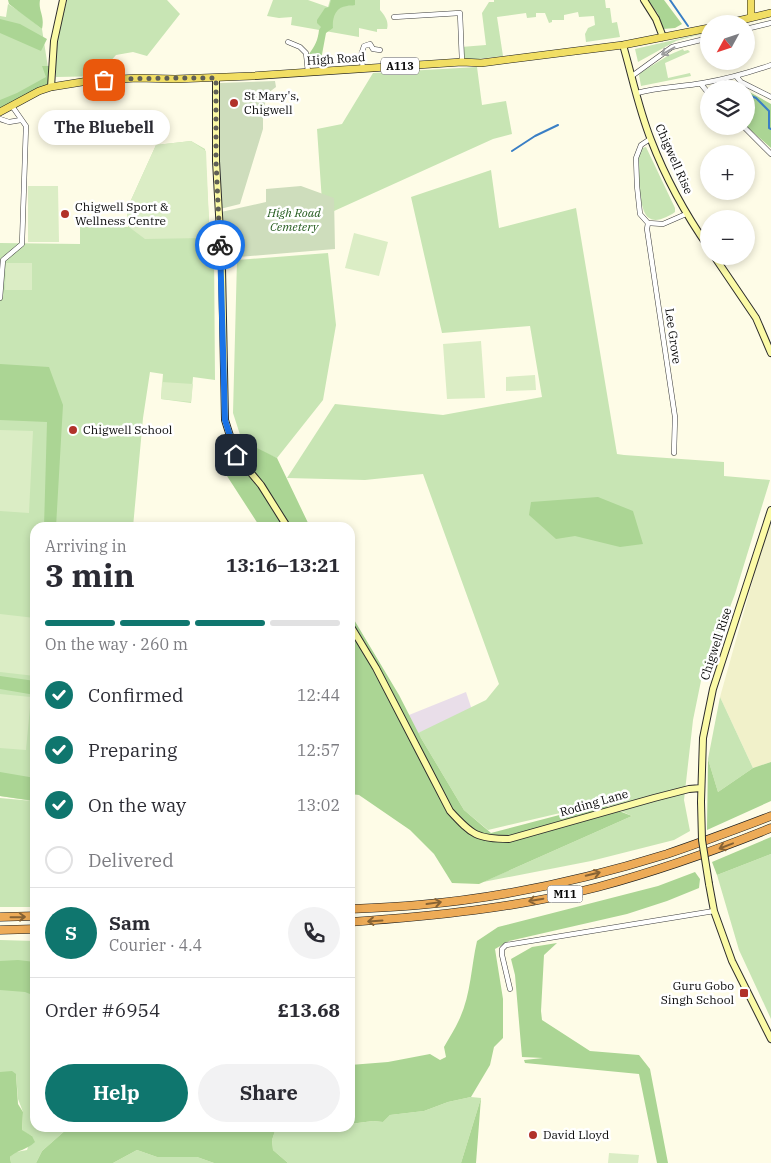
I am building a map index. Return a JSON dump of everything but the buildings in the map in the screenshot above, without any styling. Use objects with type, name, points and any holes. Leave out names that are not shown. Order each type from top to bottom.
[{"type":"highway","name":"M11","points":[[355,909],[419,905],[536,887],[668,854],[771,816]]},
{"type":"highway","name":"M11","points":[[355,922],[420,917],[483,909],[597,887],[671,866],[771,828]]},
{"type":"highway","points":[[0,917],[30,916]]},
{"type":"highway","points":[[0,930],[30,929]]},
{"type":"main road","points":[[751,0],[751,15]]},
{"type":"main road","points":[[755,16],[771,13]]},
{"type":"main road","name":"High Road","points":[[0,112],[51,86],[88,81],[137,78],[216,78],[462,62],[481,63],[623,44],[700,30]]},
{"type":"street","points":[[51,86],[54,40],[63,0]]},
{"type":"street","points":[[644,0],[656,19],[663,37]]},
{"type":"street","points":[[394,17],[460,13],[462,62]]},
{"type":"street","points":[[755,27],[771,23]]},
{"type":"street","points":[[632,76],[672,47],[700,40]]},
{"type":"street","points":[[288,42],[300,47],[306,53],[308,72]]},
{"type":"street","points":[[363,68],[361,55],[364,46],[370,44],[372,49],[380,50]]},
{"type":"street","name":"Chigwell Rise","points":[[623,44],[650,139],[686,214],[700,235]]},
{"type":"street","points":[[718,80],[771,65]]},
{"type":"street","points":[[736,76],[741,82],[771,97]]},
{"type":"street","points":[[216,78],[216,161],[222,268],[225,420],[236,455],[261,485],[284,522]]},
{"type":"street","points":[[637,93],[654,88],[700,84]]},
{"type":"street","points":[[0,298],[3,260],[22,244],[26,126],[12,106]]},
{"type":"street","points":[[0,119],[9,122],[21,120]]},
{"type":"street","points":[[752,135],[771,154]]},
{"type":"street","name":"Lee Grove","points":[[650,139],[641,145],[636,158],[637,186],[640,214],[648,223],[647,229],[675,417],[674,453]]},
{"type":"street","points":[[648,223],[662,224],[686,214]]},
{"type":"street","points":[[720,265],[756,318],[771,353]]},
{"type":"street","name":"Chigwell Rise","points":[[701,788],[703,738],[714,689],[771,510]]},
{"type":"street","name":"Roding Lane","points":[[355,634],[379,675],[450,811],[463,825],[478,836],[510,840],[689,788],[701,788]]},
{"type":"street","points":[[701,788],[702,840],[714,911],[732,961],[771,1039]]},
{"type":"street","points":[[510,989],[502,955],[502,950],[506,945],[714,911]]},
{"type":"shaded area","points":[[466,692],[473,713],[418,733],[409,715]]},
{"type":"green space","points":[[8,0],[40,0],[43,20],[42,29],[9,4]]},
{"type":"green space","points":[[67,0],[167,0],[180,14],[147,56],[133,52],[116,55],[109,63],[108,76],[56,77],[56,43]]},
{"type":"green space","points":[[273,0],[308,0],[328,7],[330,0],[380,0],[380,10],[387,21],[387,29],[377,29],[377,32],[359,28],[359,37],[291,25],[292,17],[279,18],[267,16]]},
{"type":"green space","points":[[331,0],[355,0],[355,5],[343,7],[335,14],[333,28],[326,33],[320,65],[316,66],[311,62],[311,55],[309,54],[316,43],[321,27],[317,20],[325,8],[329,7]]},
{"type":"green space","points":[[494,0],[605,0],[606,8],[610,8],[612,23],[617,22],[620,37],[586,42],[585,34],[588,28],[595,25],[594,16],[579,17],[578,12],[564,15],[564,20],[552,20],[549,23],[545,13],[536,13],[536,17],[527,18],[526,13],[497,17],[503,56],[462,61],[461,47],[486,45],[482,13],[489,2],[494,2]]},
{"type":"green space","points":[[648,0],[664,0],[682,24],[675,28],[663,29],[658,14]]},
{"type":"green space","points":[[8,4],[42,29],[51,87],[0,114],[0,16],[6,17]]},
{"type":"green space","points":[[0,19],[20,24],[47,39],[41,51],[0,33]]},
{"type":"green space","points":[[700,34],[676,41],[638,62],[635,49]]},
{"type":"green space","points":[[683,49],[690,52],[665,63],[668,78],[690,73],[691,76],[641,86],[640,73],[669,55]]},
{"type":"green space","points":[[42,66],[52,66],[51,87],[0,113],[0,100],[46,77]]},
{"type":"green space","points":[[477,67],[482,105],[506,101],[512,134],[493,139],[323,216],[317,129],[342,124],[373,73]]},
{"type":"green space","points":[[275,81],[276,87],[268,93],[263,111],[263,129],[240,204],[220,209],[218,86],[220,83]]},
{"type":"green space","points":[[755,95],[771,104],[771,148],[755,134]]},
{"type":"green space","name":"Chigwell School","points":[[191,141],[205,149],[209,222],[214,248],[215,380],[193,377],[191,403],[161,399],[163,374],[150,372],[143,418],[133,522],[30,522],[30,801],[0,796],[0,243],[80,244],[80,226],[128,227],[127,209],[156,145]]},
{"type":"green space","points":[[191,141],[206,151],[209,222],[202,238],[145,239],[129,227],[127,209],[156,145]]},
{"type":"green space","points":[[646,147],[675,208],[675,212],[658,220],[649,218],[641,200],[638,181],[638,159],[642,148]]},
{"type":"green space","points":[[491,170],[499,228],[576,208],[617,454],[724,462],[724,476],[770,480],[735,594],[714,649],[703,671],[693,720],[684,800],[690,831],[674,840],[591,861],[483,882],[632,816],[603,803],[488,830],[464,810],[418,733],[486,700],[499,684],[423,474],[365,480],[287,478],[335,404],[443,415],[542,397],[530,326],[442,333],[411,197]]},
{"type":"green space","points":[[28,186],[58,186],[59,242],[28,242]]},
{"type":"green space","name":"High Road Cemetery","points":[[301,186],[334,198],[335,249],[227,258],[221,212],[266,202],[266,189]]},
{"type":"green space","points":[[354,233],[388,242],[379,276],[345,268]]},
{"type":"green space","points":[[328,253],[336,325],[323,400],[277,458],[243,444],[233,413],[237,260]]},
{"type":"green space","points":[[6,263],[32,263],[32,290],[5,290]]},
{"type":"green space","points":[[481,341],[485,398],[447,399],[443,344]]},
{"type":"green space","points":[[0,364],[49,367],[63,405],[56,522],[44,522],[47,422],[0,420]]},
{"type":"green space","points":[[535,375],[536,390],[506,391],[506,377]]},
{"type":"green space","points":[[162,382],[193,384],[191,402],[161,399]]},
{"type":"green space","points":[[0,430],[33,431],[29,513],[0,511]]},
{"type":"green space","points":[[243,441],[277,458],[308,522],[257,522],[227,476]]},
{"type":"green space","points":[[598,497],[633,511],[643,544],[620,547],[575,536],[556,539],[529,515],[531,502]]},
{"type":"green space","points":[[771,515],[771,762],[753,768],[720,697]]},
{"type":"green space","points":[[0,614],[30,617],[30,675],[0,672]]},
{"type":"green space","points":[[355,621],[464,810],[491,833],[601,804],[632,816],[479,884],[452,883],[434,854],[410,830],[359,795],[355,795]]},
{"type":"green space","points":[[0,676],[30,680],[30,694],[0,689]]},
{"type":"green space","points":[[0,694],[30,697],[26,750],[0,748]]},
{"type":"green space","points":[[720,697],[753,768],[718,792],[708,759]]},
{"type":"green space","points":[[708,759],[718,792],[753,768],[771,762],[771,801],[707,830]]},
{"type":"green space","points":[[0,772],[30,777],[30,800],[0,796]]},
{"type":"green space","name":"Chigwell School","points":[[0,798],[30,801],[30,907],[0,907]]},
{"type":"green space","points":[[771,837],[771,854],[717,875],[712,862]]},
{"type":"green space","points":[[771,854],[771,1019],[739,950],[717,875]]},
{"type":"green space","points":[[695,872],[700,879],[699,888],[667,901],[627,914],[509,941],[495,949],[503,999],[503,1038],[494,1047],[490,1065],[471,1097],[448,1102],[424,1111],[390,1115],[383,1122],[355,1123],[355,1065],[388,1062],[430,1054],[440,1060],[446,1057],[444,1047],[466,1001],[477,941],[498,927],[658,886]]},
{"type":"green space","points":[[0,940],[30,941],[30,1132],[63,1132],[42,1151],[36,1163],[11,1163],[10,1157],[16,1152],[27,1150],[32,1136],[22,1131],[23,1112],[18,1099],[16,1074],[0,1074]]},
{"type":"green space","points":[[557,943],[544,955],[542,1020],[590,1051],[639,1055],[650,1069],[668,1163],[657,1163],[639,1074],[525,1063],[524,1060],[543,1058],[522,1057],[515,975],[511,959],[532,947]]},
{"type":"green space","points":[[0,961],[30,961],[30,994],[0,990]]},
{"type":"green space","points":[[12,1071],[16,1074],[18,1104],[23,1112],[22,1130],[32,1136],[35,1142],[10,1157],[11,1163],[0,1163],[0,1072]]},
{"type":"green space","points":[[471,1097],[481,1098],[461,1163],[288,1163],[273,1150],[272,1140],[275,1132],[355,1132],[355,1123],[383,1122],[390,1115],[424,1111],[448,1102]]},
{"type":"green space","points":[[481,1098],[476,1163],[461,1163]]},
{"type":"green space","points":[[63,1132],[275,1132],[272,1140],[273,1150],[288,1163],[214,1163],[197,1157],[157,1157],[137,1150],[113,1163],[36,1163],[42,1151]]},
{"type":"green space","points":[[137,1150],[157,1157],[197,1157],[214,1163],[113,1163]]},
{"type":"green space","points":[[609,1153],[639,1155],[638,1163],[608,1163]]},
{"type":"waterway","points":[[670,0],[688,26]]},
{"type":"waterway","points":[[755,98],[769,111],[769,128],[771,129]]},
{"type":"waterway","points":[[512,151],[535,136],[558,125]]},
{"type":"way so far","points":[[104,80],[216,78],[216,161],[220,245]]},
{"type":"place","name":"The Bluebell","points":[[104,80]]},
{"type":"place","name":"St Mary's, Chigwell","points":[[234,103]]},
{"type":"place","name":"Chigwell Sport & Wellness Centre","points":[[65,214]]},
{"type":"place","name":"Chigwell School","points":[[73,430]]},
{"type":"place","name":"Guru Gobo Singh School","points":[[744,993]]},
{"type":"place","name":"David Lloyd","points":[[533,1135]]},
{"type":"route","points":[[220,245],[225,420],[236,455]]}]
